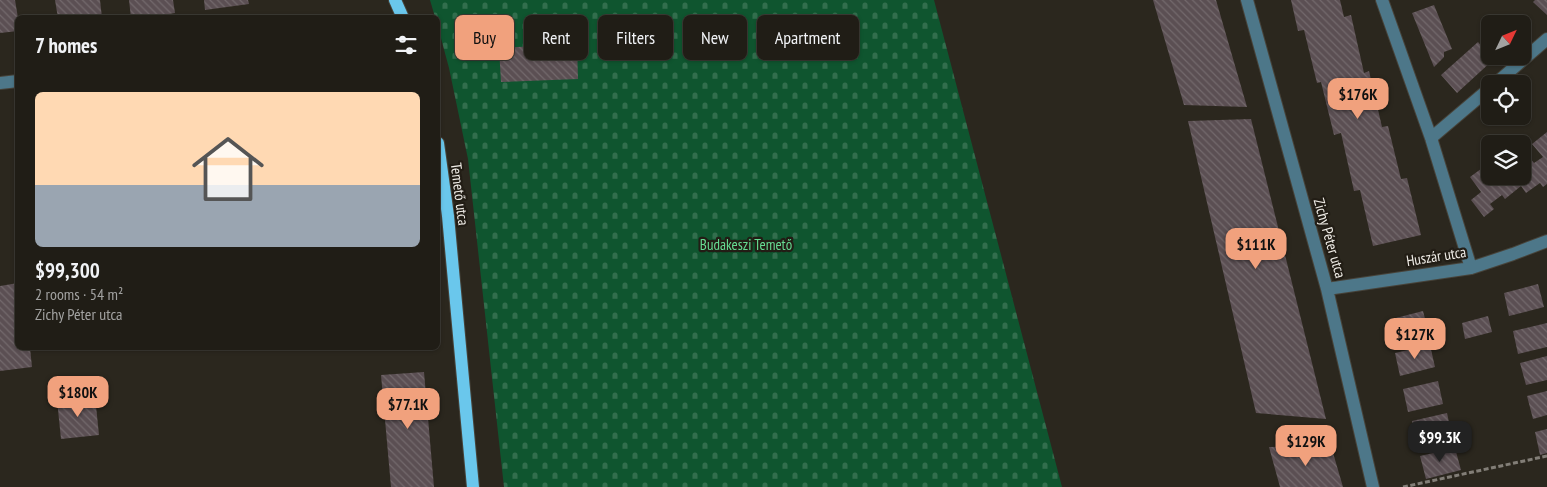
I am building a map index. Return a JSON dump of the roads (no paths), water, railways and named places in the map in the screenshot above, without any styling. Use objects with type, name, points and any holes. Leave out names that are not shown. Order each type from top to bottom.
[{"type":"main road","points":[[395,0],[402,15]]},
{"type":"main road","name":"Temető utca","points":[[440,158],[448,216],[473,487]]},
{"type":"street","name":"Zichy Péter utca","points":[[1247,0],[1327,289],[1373,487]]},
{"type":"street","points":[[1382,0],[1431,138],[1471,268]]},
{"type":"street","points":[[1505,75],[1547,39]]},
{"type":"street","points":[[0,83],[15,81]]},
{"type":"street","points":[[1431,138],[1481,96]]},
{"type":"street","name":"Huszár utca","points":[[1327,289],[1471,268],[1547,241]]},
{"type":"park label","name":"Budakeszi Temető","points":[[746,244]]}]
